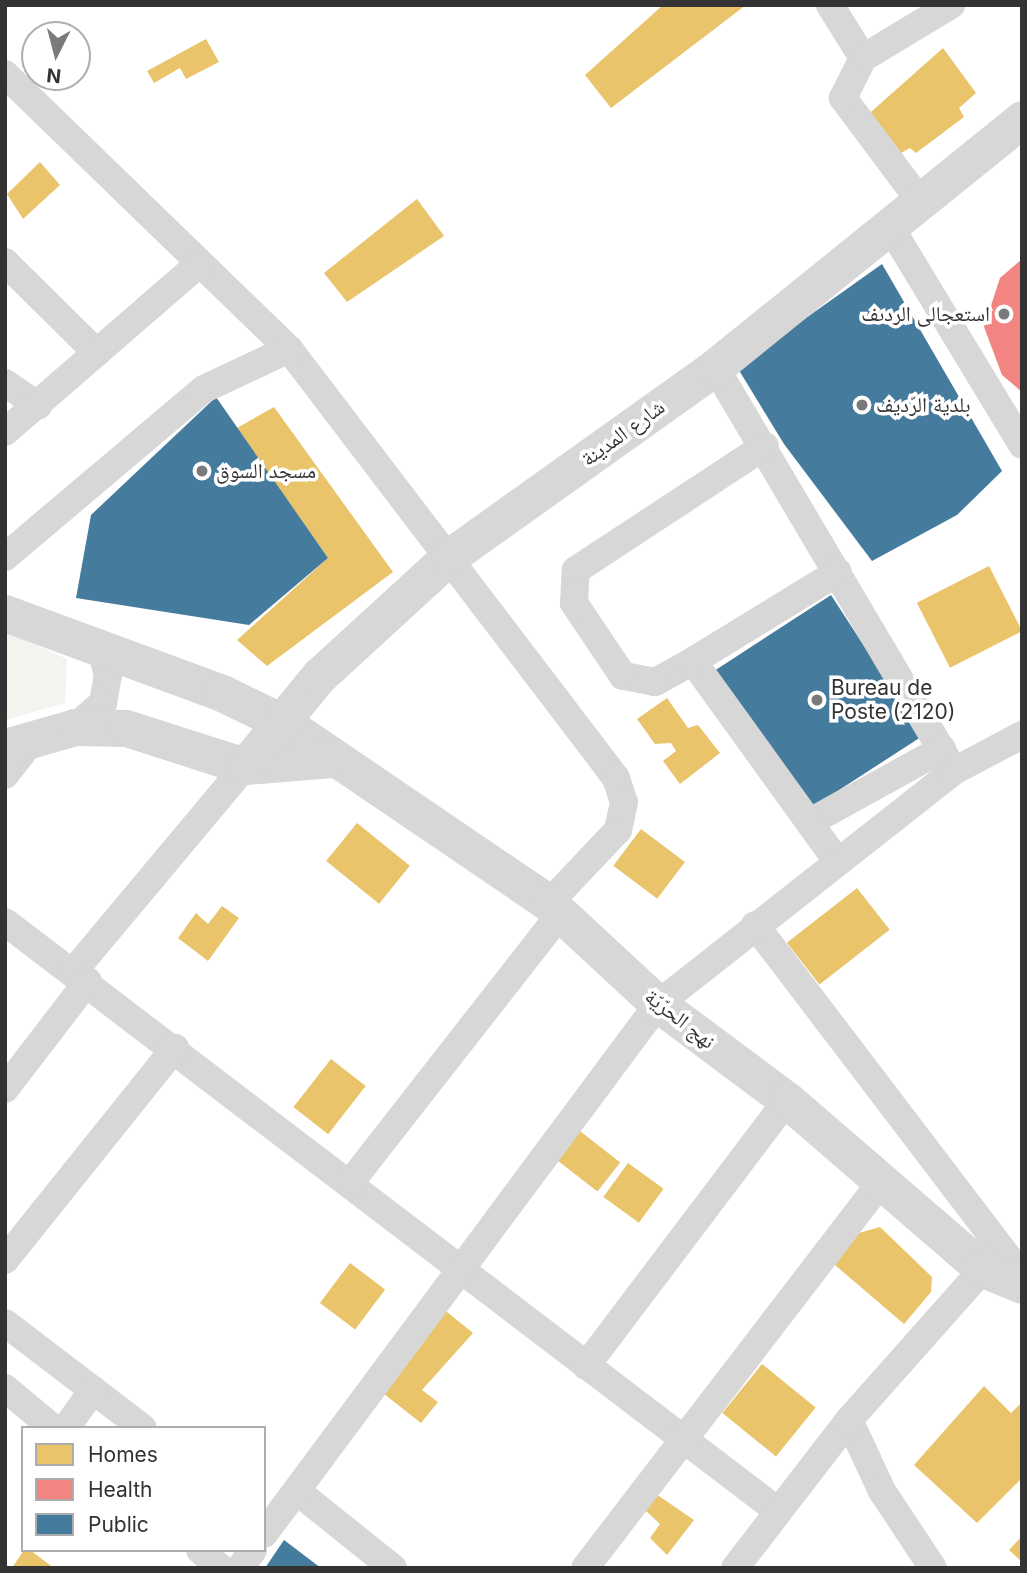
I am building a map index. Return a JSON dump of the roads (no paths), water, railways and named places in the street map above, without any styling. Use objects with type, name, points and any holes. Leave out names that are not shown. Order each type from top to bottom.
[{"type":"street","points":[[830,5],[863,58]]},
{"type":"street","points":[[920,201],[843,98],[863,58],[951,5]]},
{"type":"street","points":[[5,74],[284,344],[449,557],[623,792],[618,830],[554,909],[350,1183]]},
{"type":"street","name":"شارع المدينة","points":[[245,766],[284,723],[319,676],[449,557],[715,367],[1022,119]]},
{"type":"street","points":[[889,225],[1022,445]]},
{"type":"street","points":[[5,262],[97,353]]},
{"type":"street","points":[[5,432],[97,353],[206,271]]},
{"type":"street","points":[[5,557],[204,389],[284,344]]},
{"type":"street","points":[[715,367],[765,446],[948,760]]},
{"type":"street","points":[[5,383],[37,405]]},
{"type":"street","points":[[765,446],[576,570],[574,603],[623,676],[655,682],[838,572]]},
{"type":"street","name":"نهج الحرّيّة","points":[[5,613],[101,647],[284,723],[332,760],[554,909],[658,1004],[786,1100],[983,1269],[1022,1285]]},
{"type":"street","points":[[75,727],[103,703],[108,676],[101,647]]},
{"type":"street","points":[[695,660],[837,861]]},
{"type":"street","points":[[5,775],[19,743],[75,727],[126,728],[245,766],[332,760]]},
{"type":"street","points":[[810,822],[948,760],[1019,745]]},
{"type":"street","points":[[266,1527],[298,1492],[658,1004],[837,861],[948,760]]},
{"type":"street","points":[[5,1089],[80,977],[245,766]]},
{"type":"street","points":[[5,922],[175,1048],[778,1511]]},
{"type":"street","points":[[755,925],[1022,1276]]},
{"type":"street","points":[[5,1260],[175,1048]]},
{"type":"street","points":[[586,1366],[786,1100]]},
{"type":"street","points":[[585,1568],[681,1438],[882,1181]]},
{"type":"street","points":[[735,1568],[849,1420],[983,1269]]},
{"type":"street","points":[[5,1323],[139,1426]]},
{"type":"street","points":[[5,1388],[51,1426]]},
{"type":"street","points":[[67,1426],[93,1390]]},
{"type":"street","points":[[849,1420],[882,1491],[933,1568]]},
{"type":"street","points":[[298,1492],[393,1568]]},
{"type":"street","points":[[202,1552],[221,1568]]},
{"type":"street","points":[[240,1568],[252,1552]]},
{"type":"place","name":"استعجالى الردىف","points":[[1004,314]]},
{"type":"place","name":"بلدية الرّديف","points":[[862,405]]},
{"type":"place","name":"مسجد السوق","points":[[202,471]]},
{"type":"place","name":"Bureau de Poste (2120)","points":[[817,700]]}]
